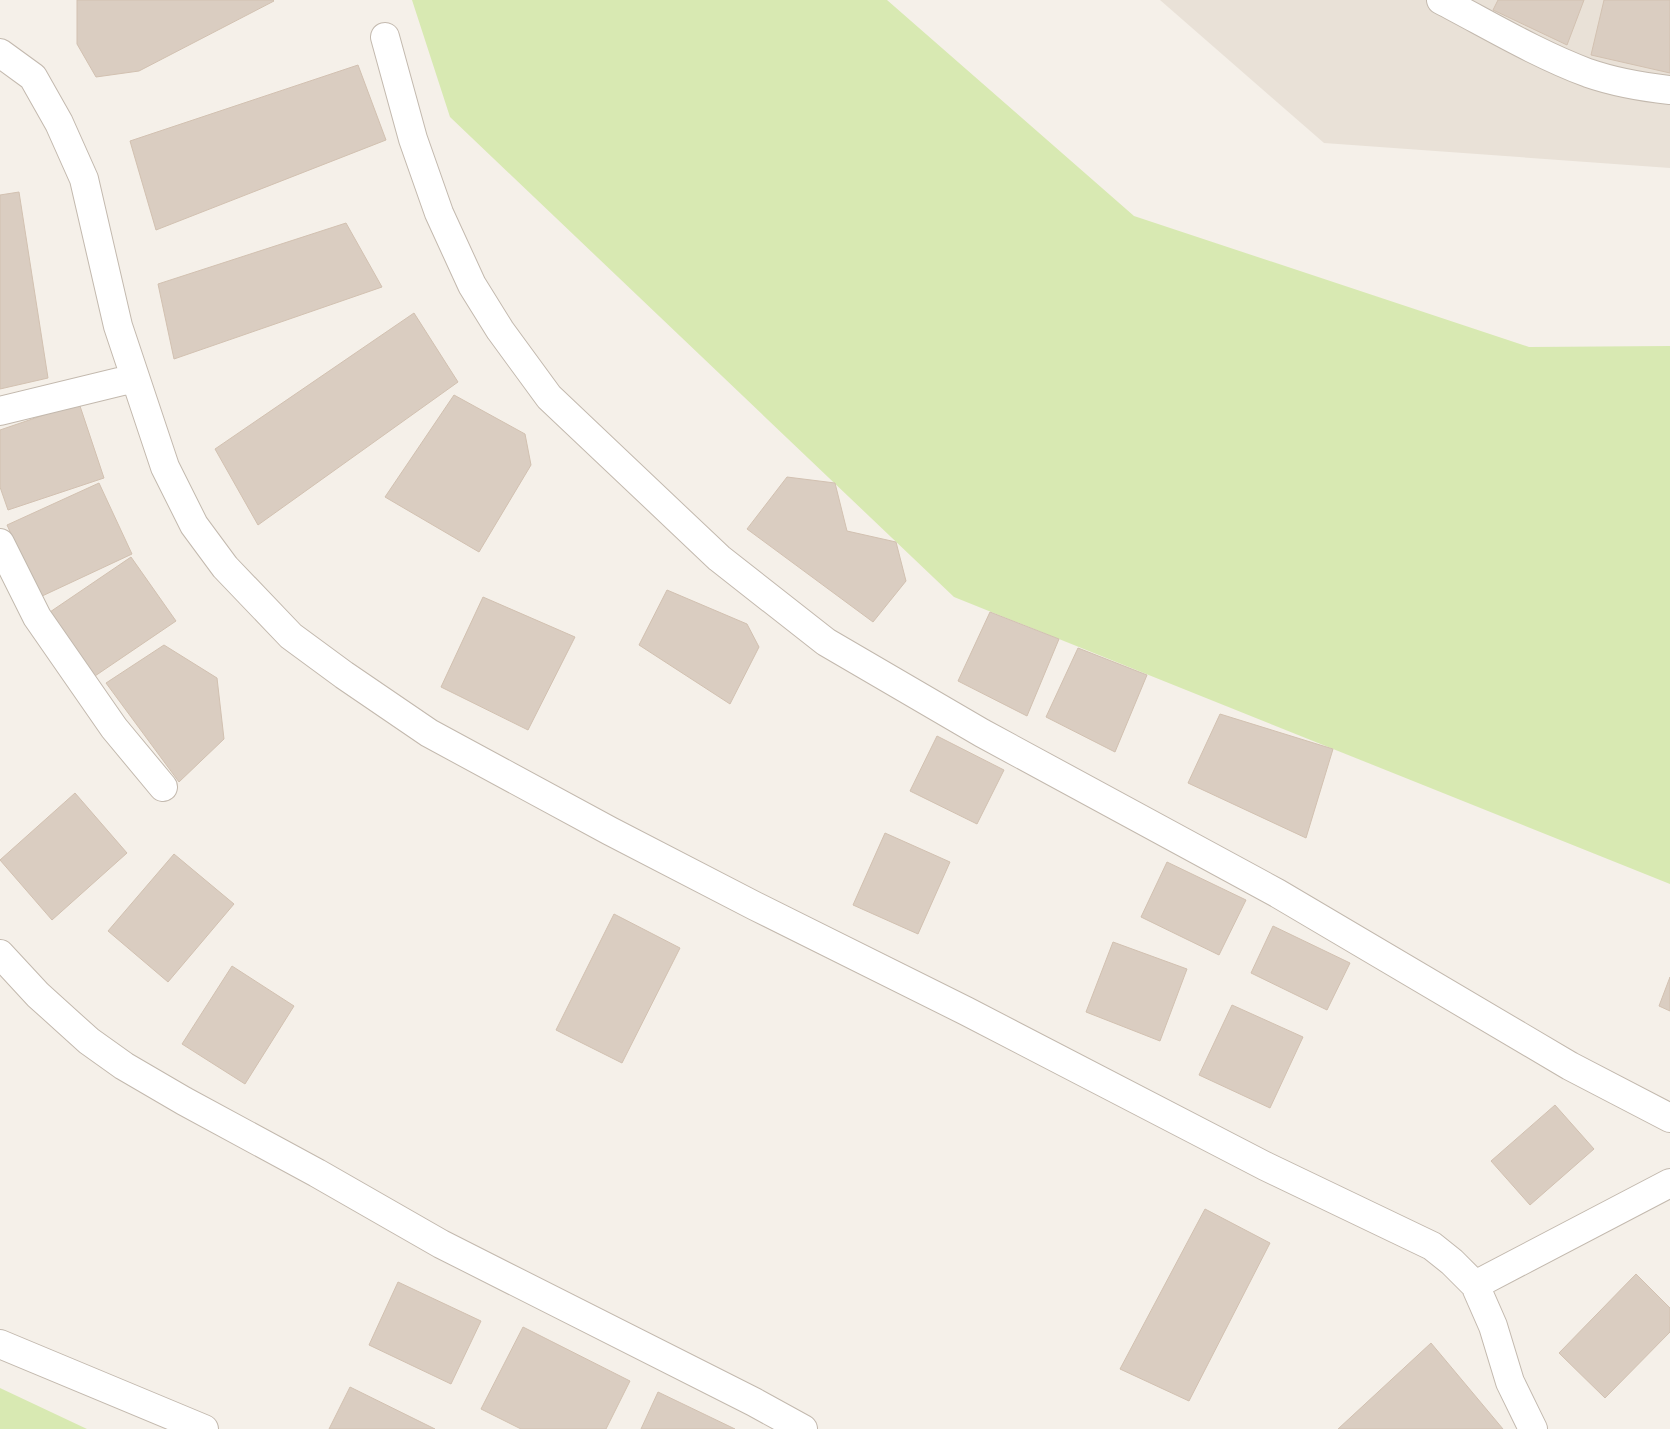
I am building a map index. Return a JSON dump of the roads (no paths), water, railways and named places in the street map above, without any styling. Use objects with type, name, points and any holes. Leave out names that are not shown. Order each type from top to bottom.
[{"type":"street","points":[[1441,0],[1547,56],[1589,73],[1637,86],[1670,90]]},
{"type":"street","points":[[385,37],[413,139],[439,213],[472,285],[500,330],[549,397],[720,558],[826,642],[982,733],[1276,893],[1570,1066],[1670,1118]]},
{"type":"street","points":[[0,53],[33,77],[59,123],[84,179],[118,326],[165,467],[194,525],[225,568],[291,636],[429,733],[610,831],[755,906],[966,1011],[1265,1166],[1432,1246],[1452,1262],[1475,1285],[1493,1326],[1510,1382],[1533,1429]]},
{"type":"street","points":[[0,411],[135,378]]},
{"type":"street","points":[[0,543],[37,617],[114,728],[163,787]]},
{"type":"street","points":[[0,954],[38,995],[89,1041],[124,1066],[441,1244],[754,1402],[803,1429]]},
{"type":"street","points":[[1475,1285],[1670,1183]]},
{"type":"street","points":[[0,1344],[204,1429]]}]
